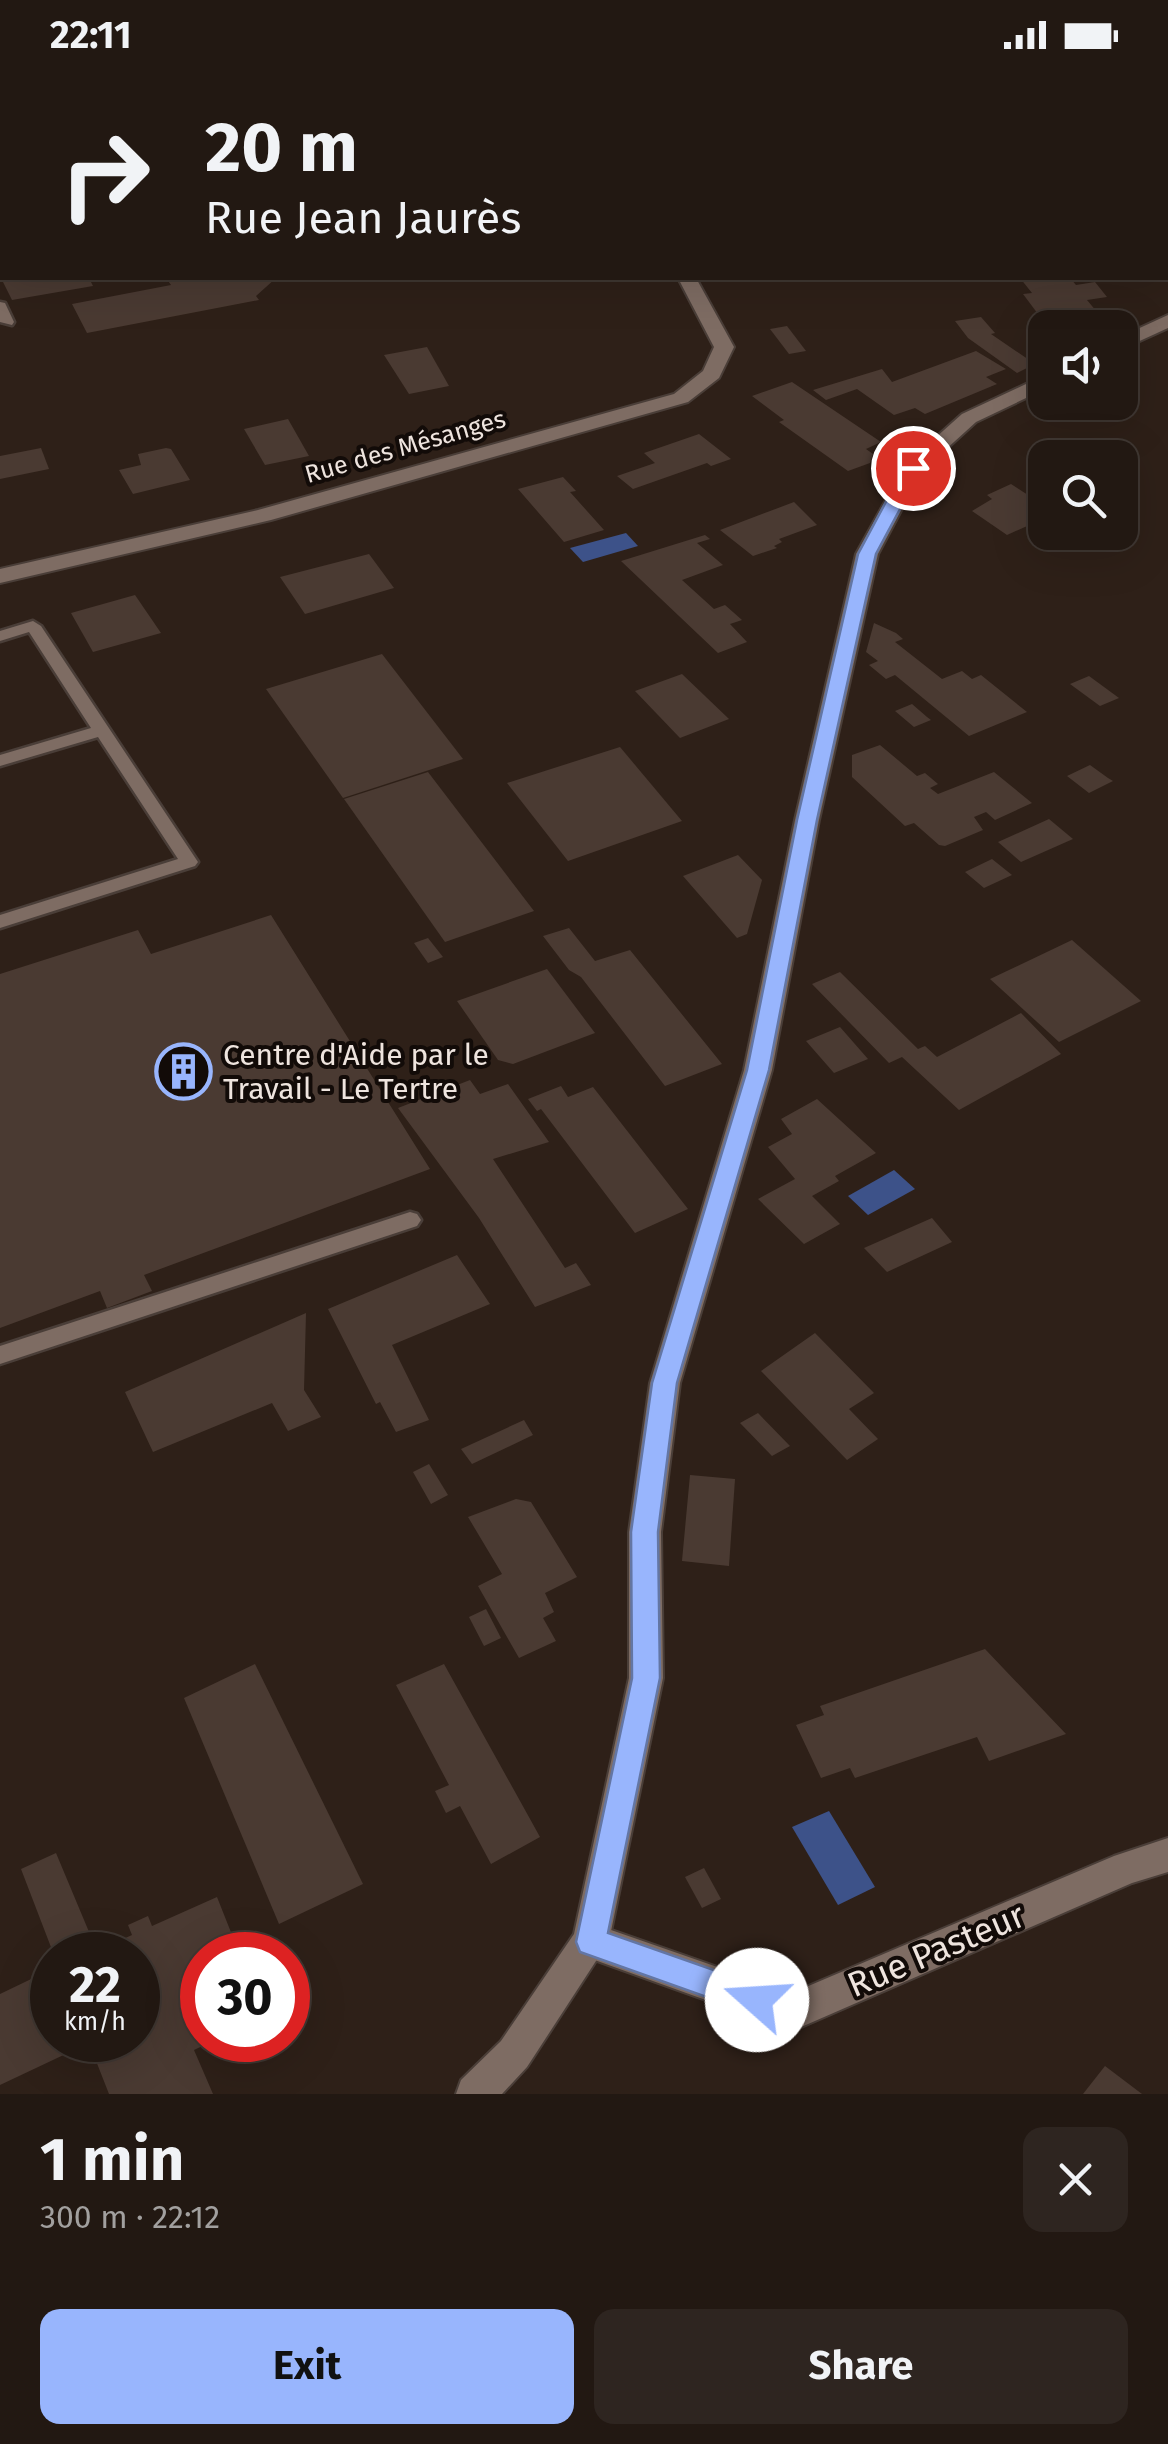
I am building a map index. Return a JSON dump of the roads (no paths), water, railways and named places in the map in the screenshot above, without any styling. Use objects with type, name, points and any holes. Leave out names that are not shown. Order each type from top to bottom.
[{"type":"street","name":"Rue des Mésanges","points":[[0,576],[263,515],[680,398],[712,374],[724,347],[688,280]]},
{"type":"street","points":[[1138,335],[1168,321]]},
{"type":"street","points":[[475,2094],[514,2054],[591,1942],[646,1678],[645,1532],[665,1383],[758,1070],[807,820],[867,554],[913,468],[969,418],[1028,389]]},
{"type":"street","name":"Rue Pasteur","points":[[591,1942],[792,2012],[1127,1868],[1168,1855]]},
{"type":"lane","points":[[0,306],[7,322]]},
{"type":"lane","points":[[0,636],[33,626],[189,862],[0,922]]},
{"type":"lane","points":[[0,761],[102,730]]},
{"type":"lane","points":[[0,1355],[410,1220]]},
{"type":"water","points":[[626,533],[638,546],[583,562],[570,548]]},
{"type":"water","points":[[894,1170],[915,1189],[868,1215],[848,1196]]},
{"type":"water","points":[[829,1811],[875,1887],[838,1905],[792,1827]]},
{"type":"place","name":"Centre d'Aide par le Travail - Le Tertre","points":[[184,1072]]}]
